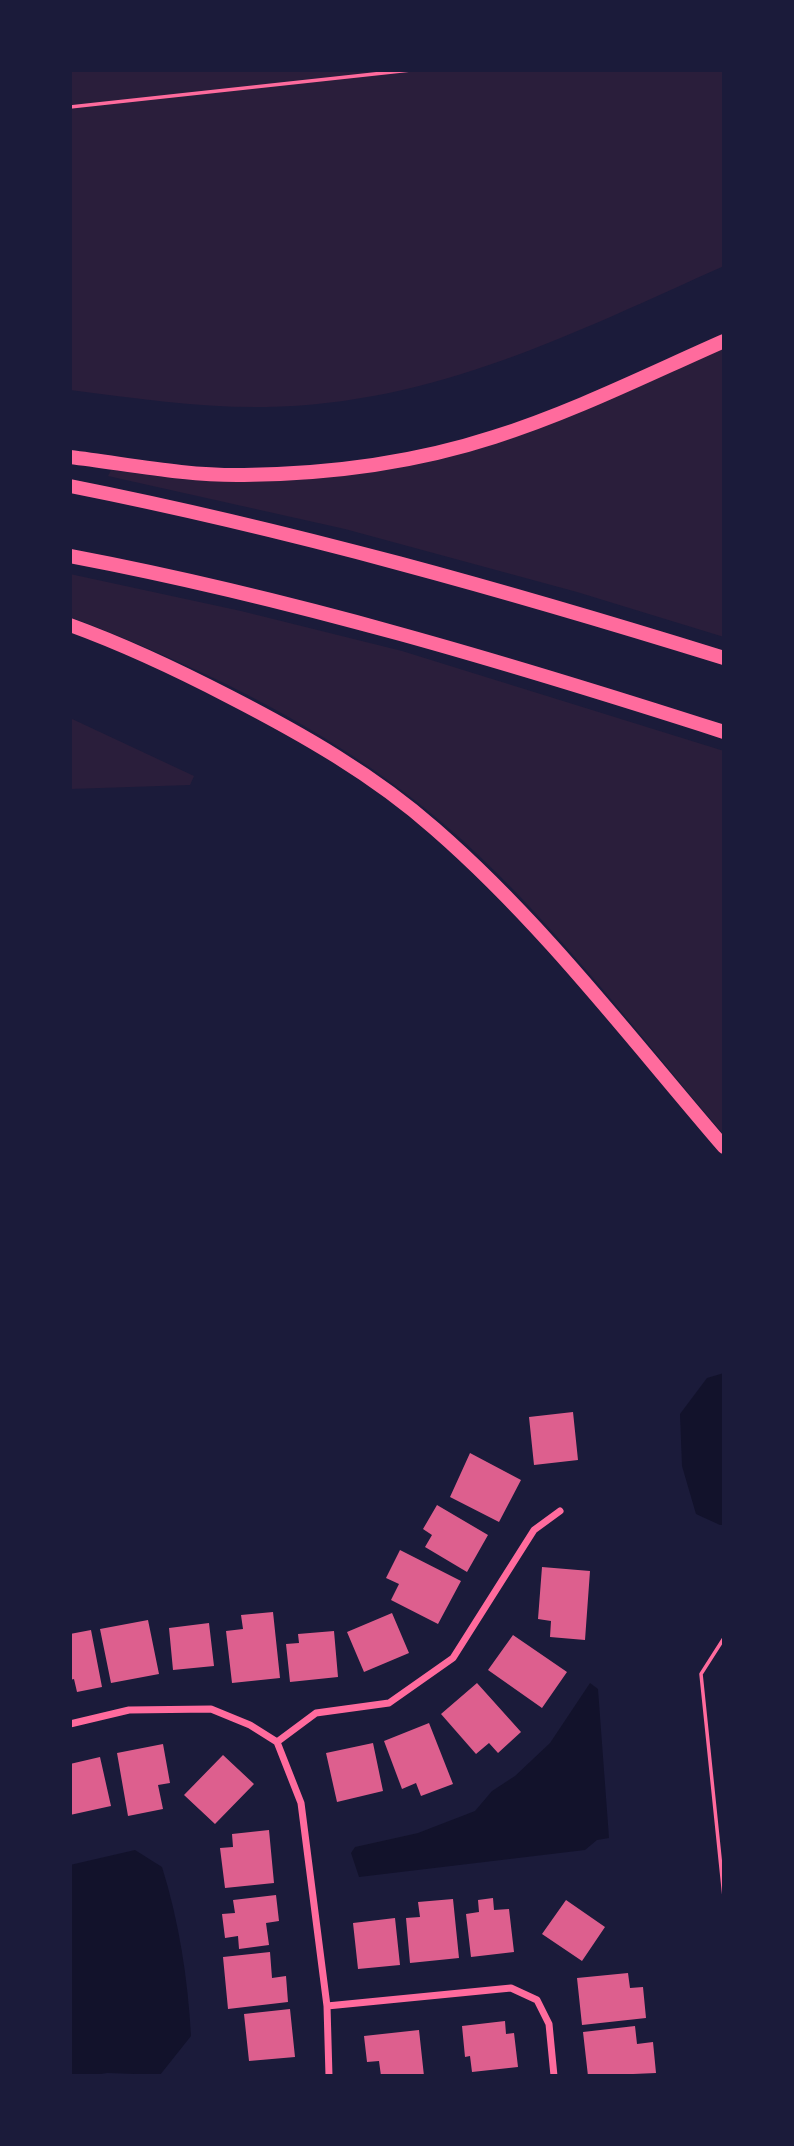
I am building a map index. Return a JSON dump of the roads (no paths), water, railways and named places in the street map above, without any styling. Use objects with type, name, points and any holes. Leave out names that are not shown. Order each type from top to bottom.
[{"type":"highway","points":[[70,457],[165,471],[242,475],[314,472],[373,465],[494,437],[550,416],[724,341]]},
{"type":"highway","points":[[70,486],[214,515],[397,561],[724,658]]},
{"type":"highway","points":[[70,556],[209,585],[378,627],[561,680],[724,732]]},
{"type":"highway","points":[[70,625],[112,640],[284,725],[369,778],[434,827],[503,891],[724,1147]]},
{"type":"street","points":[[277,1742],[316,1713],[389,1703],[453,1658],[534,1530],[560,1511]]},
{"type":"street","points":[[70,1724],[129,1710],[211,1709],[250,1725],[277,1742],[301,1803],[327,2006],[329,2076]]},
{"type":"street","points":[[327,2006],[511,1987],[537,2000],[549,2024],[554,2076]]},
{"type":"lane","points":[[70,107],[411,70]]},
{"type":"lane","points":[[724,1638],[701,1674],[724,1898]]}]
